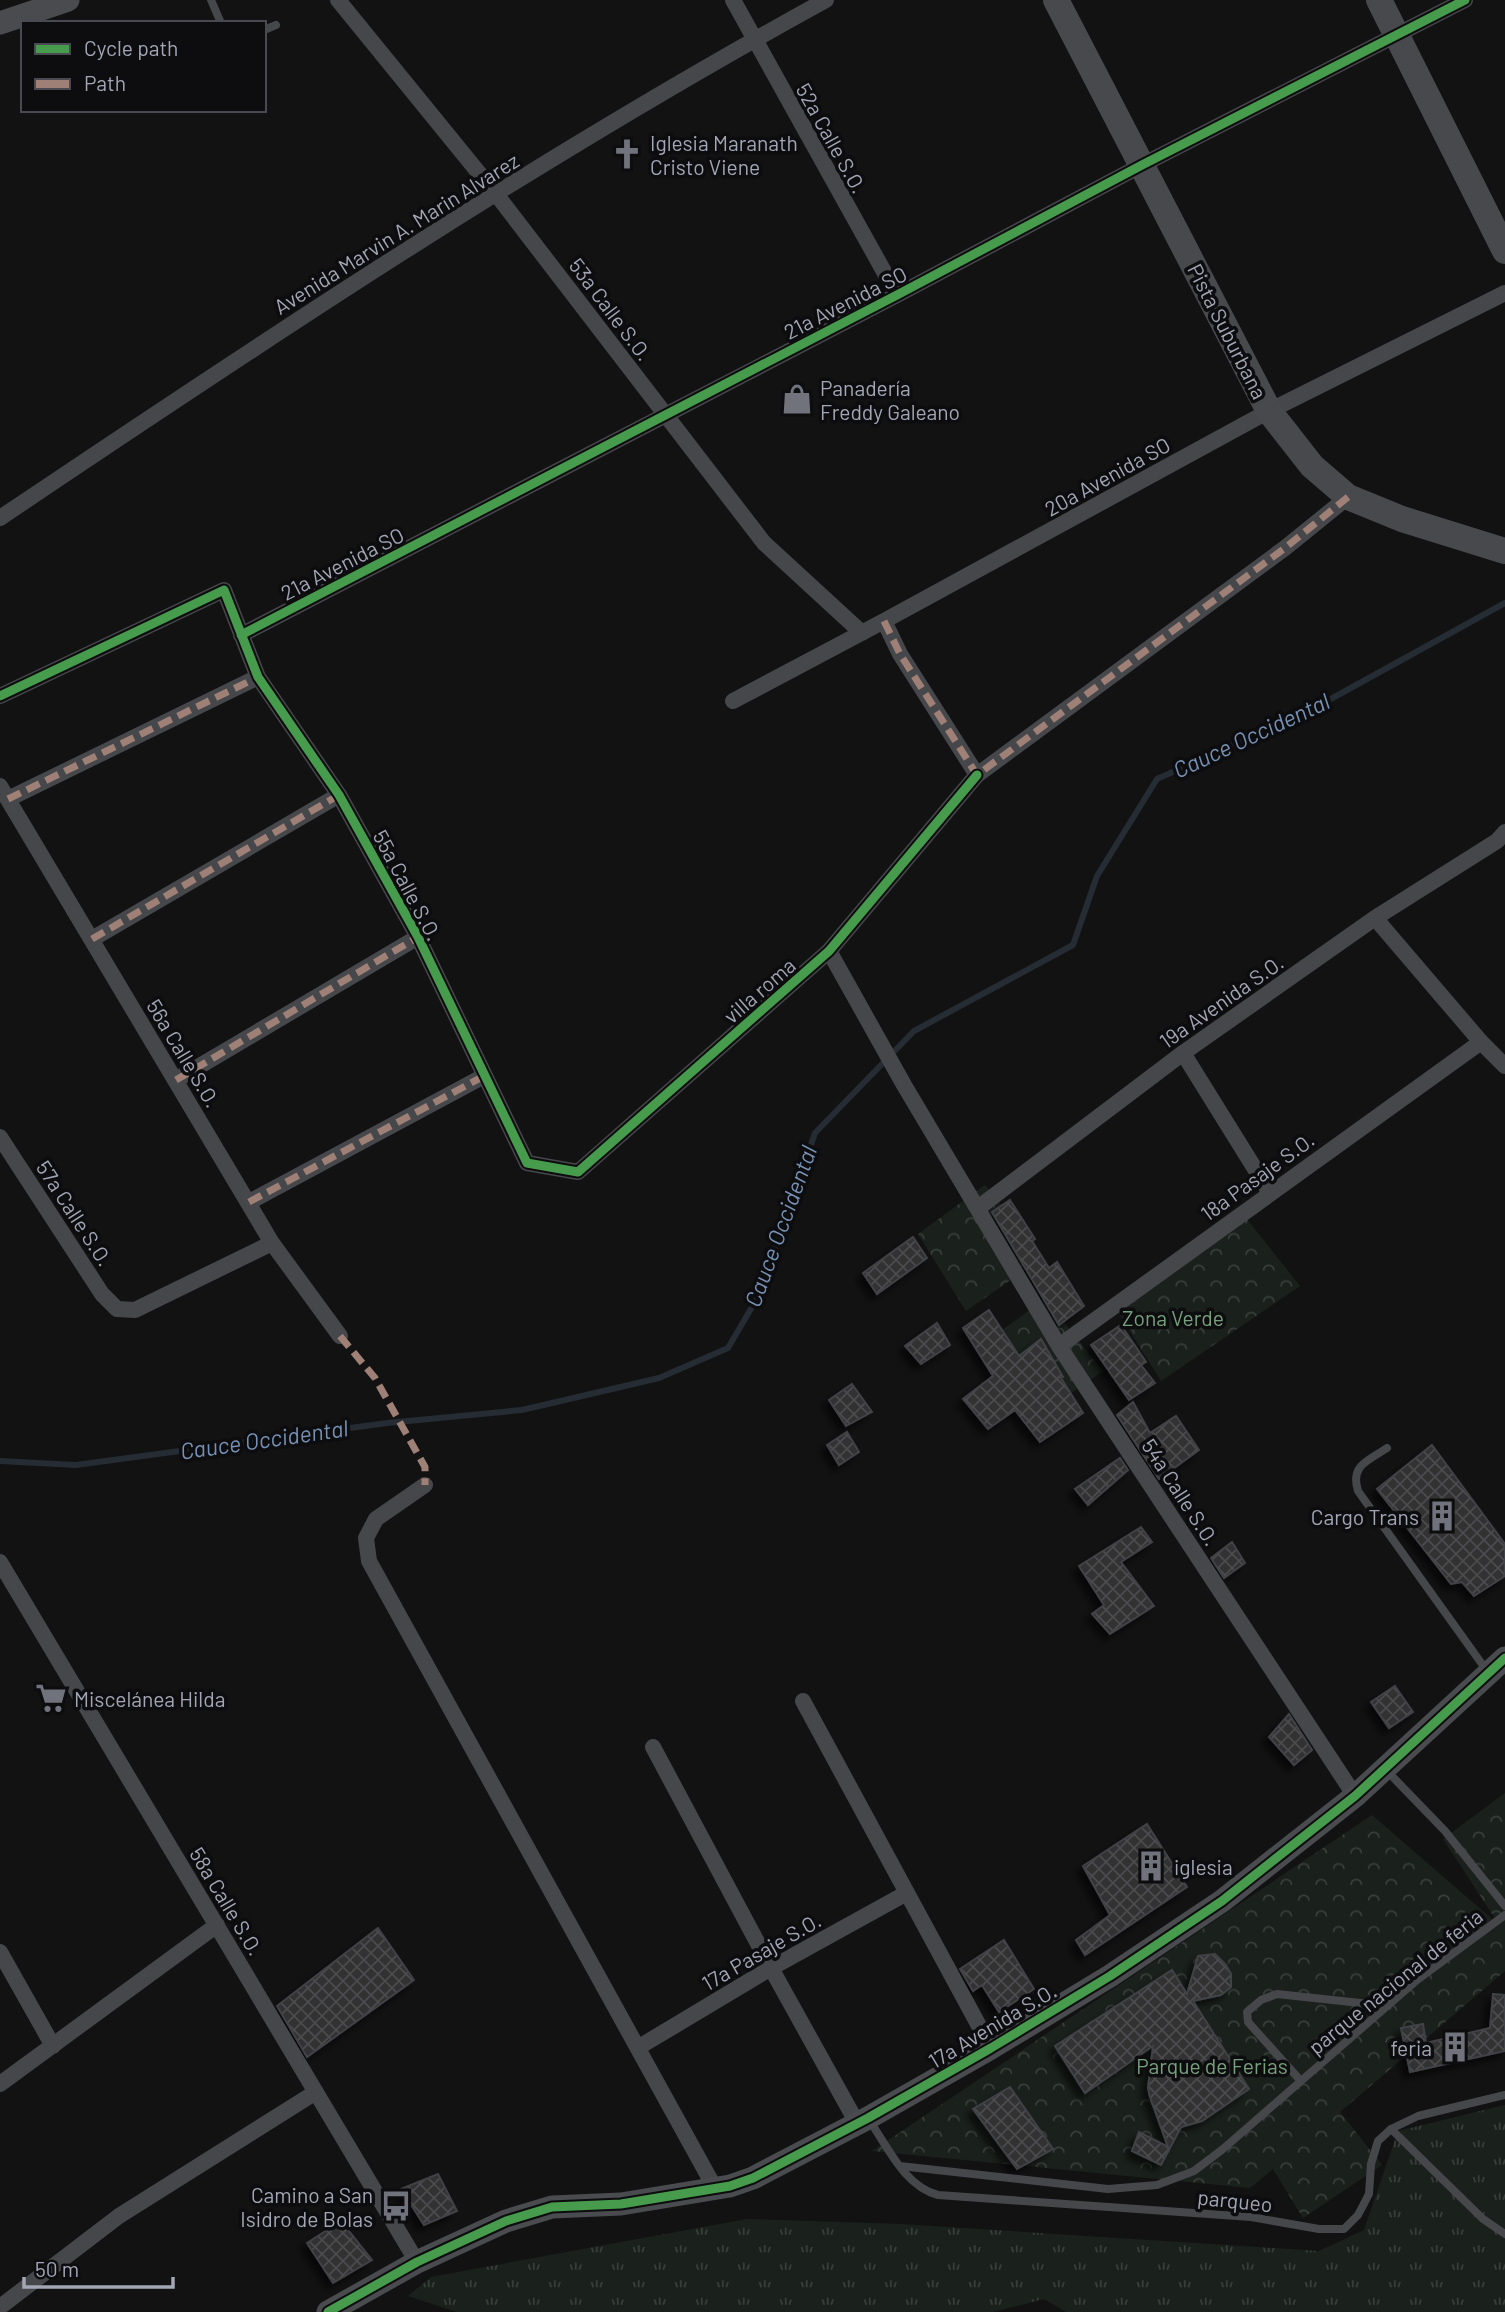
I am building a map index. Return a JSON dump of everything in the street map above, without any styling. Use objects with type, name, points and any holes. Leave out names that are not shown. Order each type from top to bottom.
[{"type":"main road","name":"Pista Suburbana","points":[[1056,0],[1269,411],[1312,466],[1348,497],[1402,519],[1505,551]]},
{"type":"main road","points":[[1379,0],[1505,251]]},
{"type":"street","points":[[0,23],[68,0]]},
{"type":"street","name":"53a Calle S.O.","points":[[338,0],[496,194],[764,543],[862,633]]},
{"type":"street","name":"52a Calle S.O.","points":[[733,0],[897,295]]},
{"type":"street","name":"Avenida Marvin A. Marin Alvarez","points":[[0,518],[239,358],[496,194],[753,40],[826,0]]},
{"type":"street","name":"21a Avenida SO","points":[[241,635],[1142,165],[1465,0]]},
{"type":"street","name":"20a Avenida SO","points":[[733,701],[1269,411],[1505,293]]},
{"type":"street","name":"villa roma","points":[[527,1163],[578,1172],[829,951],[977,775],[1285,548],[1348,497]]},
{"type":"street","name":"55a Calle S.O.","points":[[0,696],[224,590],[258,677],[339,795],[418,937],[527,1163]]},
{"type":"street","points":[[884,621],[900,654],[977,775]]},
{"type":"street","points":[[4,792],[258,677]]},
{"type":"street","name":"56a Calle S.O.","points":[[4,792],[272,1243],[340,1336]]},
{"type":"street","points":[[92,939],[339,795]]},
{"type":"street","name":"19a Avenida S.O.","points":[[978,1208],[1184,1053],[1376,918],[1502,841]]},
{"type":"street","points":[[1376,918],[1480,1042],[1505,1066]]},
{"type":"street","points":[[176,1080],[418,937]]},
{"type":"street","points":[[829,951],[904,1085],[978,1208]]},
{"type":"street","name":"18a Pasaje S.O.","points":[[1059,1346],[1480,1042]]},
{"type":"street","points":[[1184,1053],[1270,1192]]},
{"type":"street","points":[[250,1202],[484,1076]]},
{"type":"street","name":"57a Calle S.O.","points":[[0,1137],[102,1294],[117,1309],[135,1310],[272,1243]]},
{"type":"street","name":"54a Calle S.O.","points":[[978,1208],[1059,1346],[1355,1796]]},
{"type":"street","points":[[425,1486],[376,1520],[366,1538],[369,1561],[716,2190]]},
{"type":"street","name":"58a Calle S.O.","points":[[0,1562],[417,2262]]},
{"type":"street","name":"17a Avenida S.O.","points":[[417,2262],[506,2221],[552,2207],[621,2204],[716,2190],[753,2178],[862,2121],[1110,1976],[1222,1901],[1355,1796],[1497,1666]]},
{"type":"street","points":[[803,1701],[905,1894],[991,2048]]},
{"type":"street","points":[[653,1747],[771,1968],[862,2121]]},
{"type":"street","name":"17a Pasaje S.O.","points":[[639,2047],[771,1968],[905,1894]]},
{"type":"street","points":[[0,2084],[217,1926]]},
{"type":"street","points":[[0,1952],[53,2046]]},
{"type":"street","points":[[0,2307],[118,2216],[316,2092]]},
{"type":"street","points":[[328,2312],[417,2262]]},
{"type":"lane","points":[[211,0],[220,21]]},
{"type":"lane","points":[[266,29],[276,25]]},
{"type":"lane","points":[[1387,1448],[1357,1468],[1354,1479],[1358,1491],[1497,1666]]},
{"type":"lane","points":[[1384,1769],[1445,1831],[1505,1906]]},
{"type":"lane","name":"parque nacional de feria","points":[[900,2166],[1108,2189],[1157,2185],[1194,2171],[1223,2149],[1417,1980],[1505,1915]]},
{"type":"lane","points":[[1300,2080],[1248,2022],[1247,2012],[1261,2000],[1277,1994],[1388,2006]]},
{"type":"lane","points":[[1505,2095],[1418,2116],[1391,2130],[1483,2219],[1505,2234]]},
{"type":"lane","points":[[862,2121],[900,2166]]},
{"type":"lane","name":"parqueo","points":[[900,2166],[924,2192],[938,2195],[1251,2217],[1318,2229],[1344,2230],[1359,2216],[1369,2194],[1371,2164],[1378,2141],[1391,2130]]},
{"type":"green space","points":[[985,1185],[1044,1257],[966,1311],[918,1234]]},
{"type":"green space","points":[[1242,1213],[1300,1286],[1161,1381],[1113,1304]]},
{"type":"green space","name":"Zona Verde","points":[[1045,1299],[1103,1371],[1025,1425],[977,1348]]},
{"type":"green space","name":"Parque de Ferias","points":[[1505,1793],[1505,1971],[1340,2112],[1382,2165],[1303,2218],[1273,2169],[1250,2188],[872,2151],[1372,1815],[1500,1926],[1443,1839]]},
{"type":"green space","points":[[1505,2105],[1505,2312],[1066,2312],[1044,2299],[993,2312],[457,2312],[408,2296],[431,2277],[747,2219],[900,2224],[1319,2251],[1364,2230],[1398,2131]]},
{"type":"building","points":[[1010,1200],[1035,1239],[1032,1241],[1049,1268],[1057,1262],[1084,1306],[1059,1325],[992,1212]]},
{"type":"building","points":[[913,1237],[927,1258],[877,1294],[863,1273]]},
{"type":"building","points":[[989,1310],[1019,1356],[1041,1339],[1083,1413],[1040,1442],[1015,1410],[988,1429],[963,1399],[993,1376],[963,1328]]},
{"type":"building","points":[[937,1323],[950,1345],[921,1364],[905,1346]]},
{"type":"building","points":[[1121,1325],[1146,1362],[1141,1365],[1155,1383],[1129,1400],[1091,1345]]},
{"type":"building","points":[[852,1384],[872,1412],[846,1426],[829,1400]]},
{"type":"building","points":[[1133,1402],[1150,1433],[1176,1416],[1199,1450],[1159,1479],[1117,1415]]},
{"type":"building","points":[[847,1432],[859,1452],[839,1465],[827,1445]]},
{"type":"building","name":"Cargo Trans","points":[[1432,1445],[1505,1544],[1505,1576],[1474,1596],[1462,1582],[1451,1584],[1377,1489]]},
{"type":"building","points":[[1120,1458],[1128,1470],[1088,1505],[1075,1489]]},
{"type":"building","points":[[1141,1527],[1152,1542],[1121,1562],[1154,1606],[1110,1634],[1092,1614],[1104,1605],[1079,1566]]},
{"type":"building","points":[[1232,1542],[1245,1563],[1224,1578],[1211,1558]]},
{"type":"building","points":[[1395,1686],[1413,1712],[1389,1728],[1371,1702]]},
{"type":"building","points":[[1289,1714],[1312,1750],[1294,1765],[1269,1737]]},
{"type":"building","points":[[1147,1824],[1187,1887],[1085,1955],[1076,1940],[1110,1915],[1083,1866]]},
{"type":"building","points":[[378,1928],[414,1980],[307,2057],[277,2006]]},
{"type":"building","points":[[1004,1940],[1034,1989],[999,2012],[982,1985],[973,1991],[960,1969]]},
{"type":"building","points":[[1215,1954],[1231,1974],[1231,1987],[1221,1995],[1193,2001],[1249,2089],[1202,2121],[1181,2127],[1161,2165],[1132,2151],[1139,2132],[1168,2147],[1148,2088],[1153,2046],[1085,2093],[1055,2046],[1172,1970],[1187,1994],[1198,1956]]},
{"type":"building","name":"feria","points":[[1493,1994],[1505,1995],[1505,2051],[1410,2072],[1401,2028],[1423,2024],[1426,2043],[1490,2028]]},
{"type":"building","points":[[1010,2087],[1053,2149],[1017,2169],[973,2109]]},
{"type":"building","points":[[438,2174],[457,2211],[424,2225],[401,2189]]},
{"type":"building","points":[[341,2221],[372,2260],[333,2283],[307,2243]]},
{"type":"waterway","name":"Cauce Occidental","points":[[0,1461],[76,1465],[387,1423],[522,1410],[659,1378],[728,1348],[759,1295],[815,1133],[914,1031],[1073,945],[1097,876],[1157,779],[1309,711],[1505,603]]},
{"type":"marked path","points":[[884,621],[900,654],[977,775],[1285,548],[1348,497]]},
{"type":"marked path","points":[[8,799],[258,677]]},
{"type":"marked path","points":[[92,939],[339,795]]},
{"type":"marked path","points":[[176,1080],[418,937]]},
{"type":"marked path","points":[[249,1202],[484,1076]]},
{"type":"marked path","points":[[340,1336],[375,1378],[425,1467],[425,1485]]},
{"type":"cycle path","points":[[241,635],[1142,165],[1465,0]]},
{"type":"cycle path","points":[[0,696],[224,590],[258,677],[339,795],[418,937],[527,1163],[578,1172],[829,951],[977,775]]},
{"type":"cycle path","points":[[328,2312],[417,2262],[506,2221],[552,2207],[621,2204],[730,2186],[753,2178],[868,2118],[1110,1976],[1222,1901],[1355,1796],[1505,1658]]},
{"type":"place","name":"Iglesia Maranath Cristo Viene","points":[[627,154]]},
{"type":"place","name":"Panadería Freddy Galeano","points":[[797,399]]},
{"type":"place","name":"Cargo Trans","points":[[1442,1516]]},
{"type":"place","name":"Miscelánea Hilda","points":[[51,1698]]},
{"type":"place","name":"iglesia","points":[[1151,1866]]},
{"type":"place","name":"feria","points":[[1455,2047]]},
{"type":"place","name":"Camino a San Isidro de Bolas","points":[[396,2206]]}]
